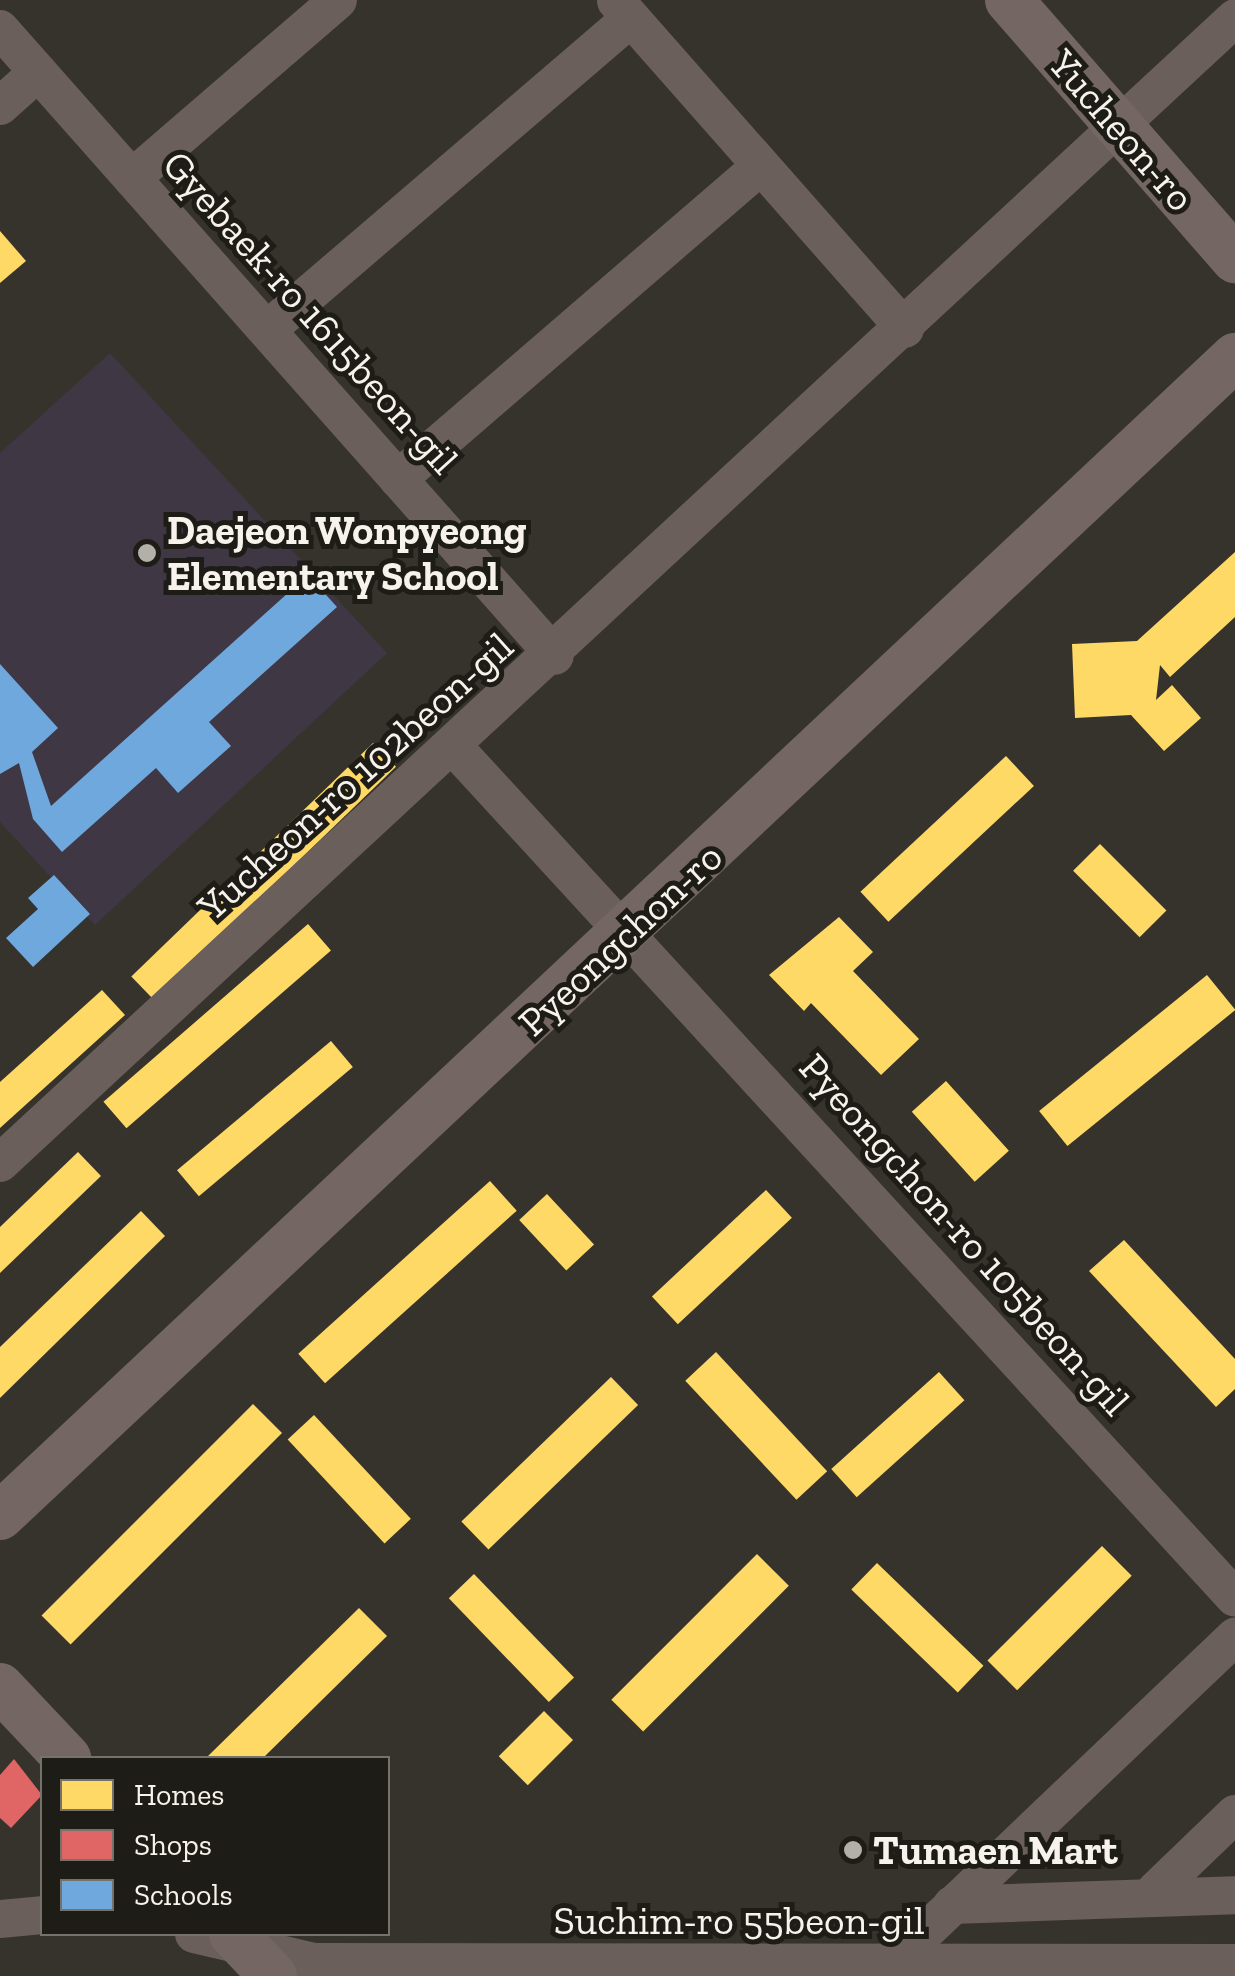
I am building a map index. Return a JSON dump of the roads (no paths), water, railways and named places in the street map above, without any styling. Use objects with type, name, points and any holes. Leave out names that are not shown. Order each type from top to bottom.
[{"type":"main road","name":"Yucheon-ro","points":[[1010,0],[1235,259]]},
{"type":"main road","name":"Pyeongchon-ro","points":[[0,1516],[629,931],[1235,357]]},
{"type":"main road","points":[[0,1687],[66,1756]]},
{"type":"street","points":[[132,178],[338,0]]},
{"type":"street","points":[[267,330],[623,9],[905,329]]},
{"type":"street","name":"Yucheon-ro 102beon-gil","points":[[0,1163],[555,656],[1235,18]]},
{"type":"street","name":"Gyebaek-ro 1615beon-gil","points":[[0,28],[555,656]]},
{"type":"street","points":[[0,106],[38,72]]},
{"type":"street","points":[[398,479],[761,166]]},
{"type":"street","name":"Pyeongchon-ro 105beon-gil","points":[[454,746],[629,931],[1235,1598]]},
{"type":"street","points":[[885,1970],[1235,1637]]},
{"type":"street","points":[[1155,1891],[1235,1814]]},
{"type":"street","points":[[952,1905],[1155,1891],[1235,1895]]},
{"type":"street","points":[[0,1919],[40,1915]]},
{"type":"street","name":"Suchim-ro 55beon-gil","points":[[200,1936],[250,1952],[332,1963],[885,1970],[1235,1963]]},
{"type":"place","name":"Daejeon Wonpyeong Elementary School","points":[[147,553]]},
{"type":"place","name":"Tumaen Mart","points":[[853,1850]]}]
